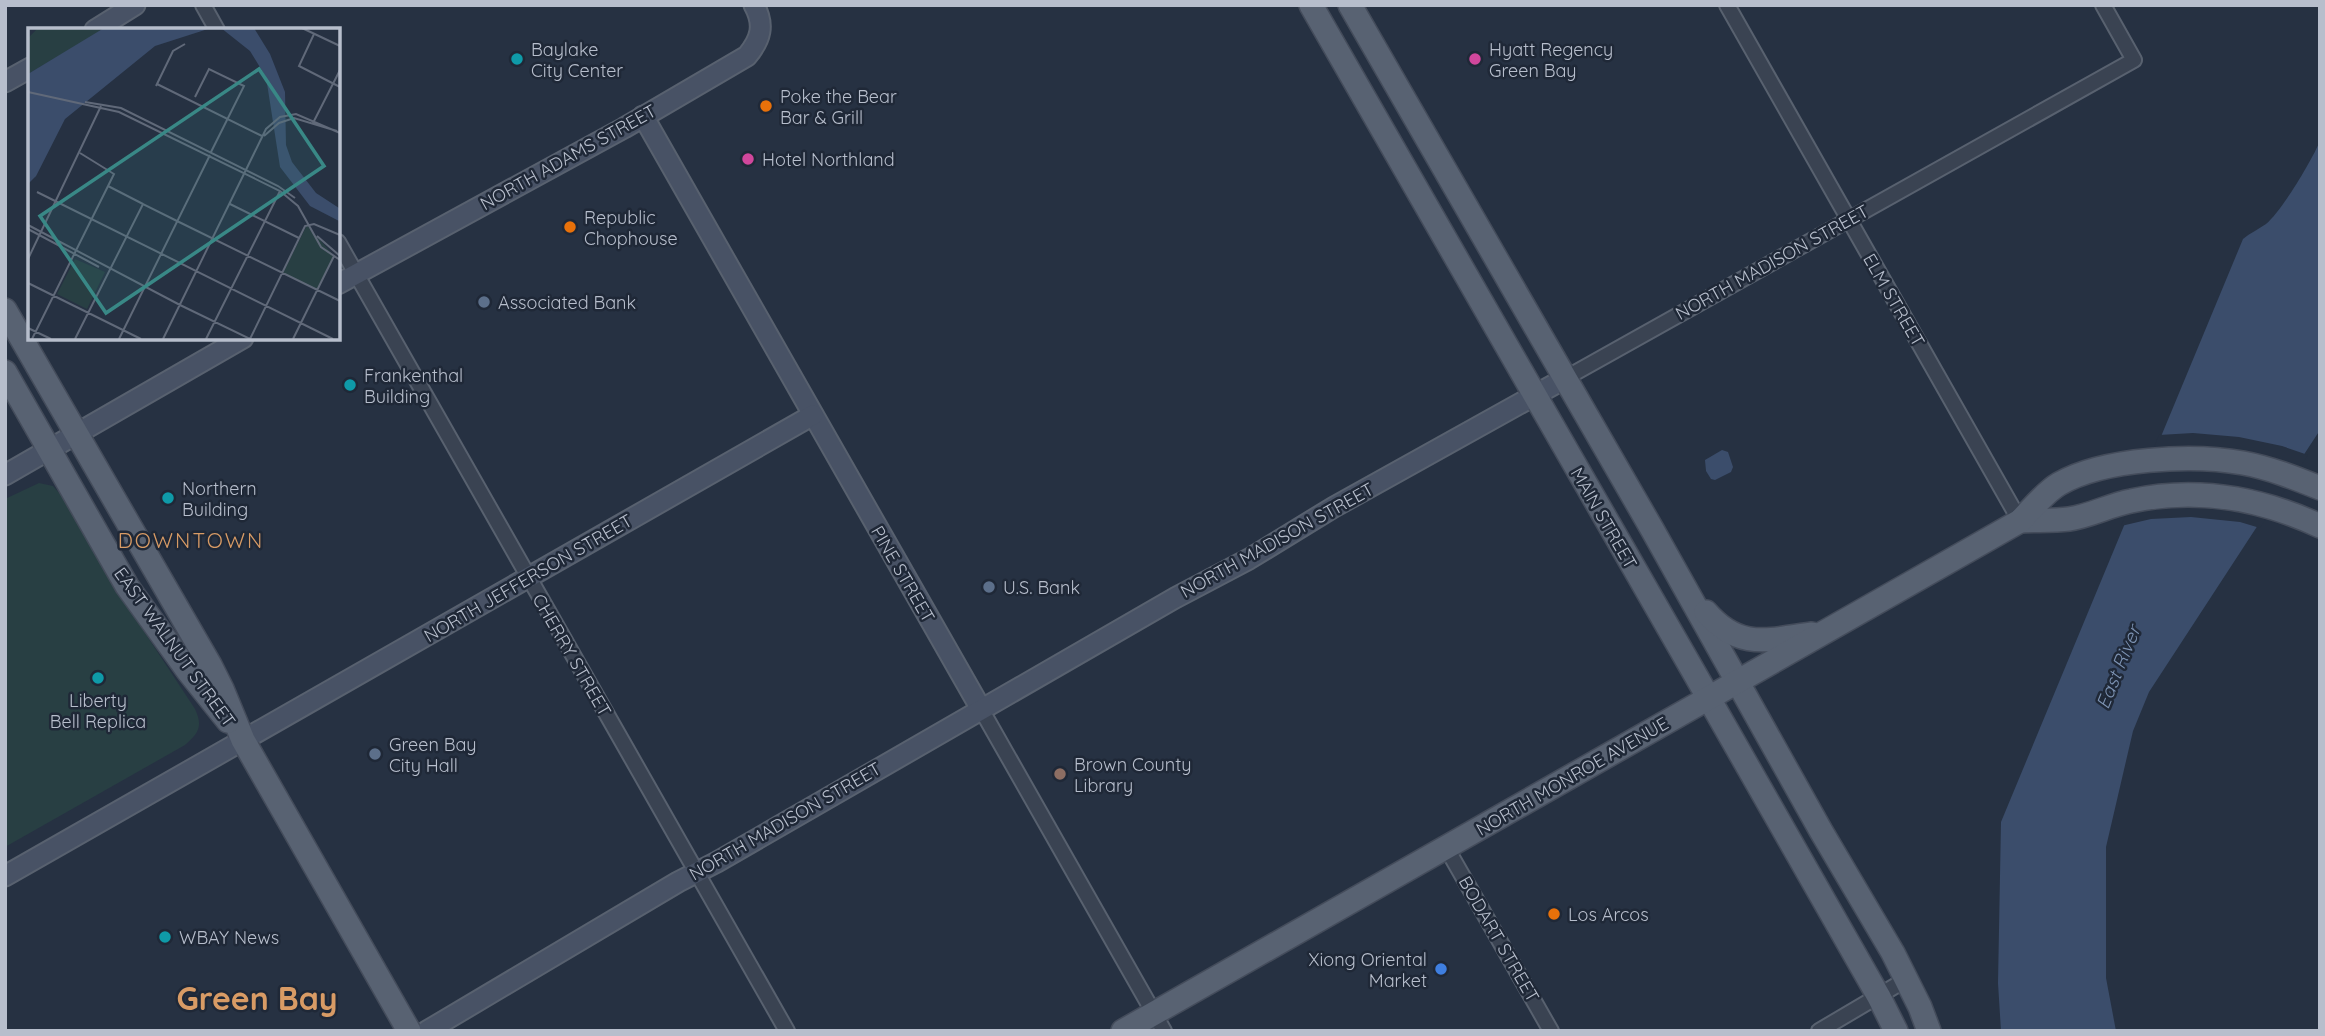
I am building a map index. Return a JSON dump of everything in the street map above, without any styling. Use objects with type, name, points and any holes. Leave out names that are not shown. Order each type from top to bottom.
[{"type":"main road","points":[[98,28],[135,5]]},
{"type":"main road","name":"NORTH ADAMS STREET","points":[[340,283],[747,56],[757,44],[762,30],[754,5]]},
{"type":"main road","name":"MAIN STREET","points":[[1311,5],[1709,698],[1896,1031]]},
{"type":"main road","name":"MAIN STREET","points":[[1350,5],[1907,979],[1929,1031]]},
{"type":"main road","points":[[5,82],[28,69]]},
{"type":"main road","name":"PINE STREET","points":[[643,116],[981,709]]},
{"type":"main road","name":"EAST WALNUT STREET","points":[[5,310],[210,665],[243,740],[409,1031]]},
{"type":"main road","points":[[5,475],[240,340]]},
{"type":"main road","name":"EAST WALNUT STREET","points":[[5,372],[127,586],[188,671],[243,740]]},
{"type":"main road","name":"NORTH MADISON STREET","points":[[427,1031],[697,871],[1564,379]]},
{"type":"main road","name":"NORTH JEFFERSON STREET","points":[[5,876],[813,415]]},
{"type":"main road","points":[[2020,521],[2058,485],[2105,468],[2146,460],[2242,463],[2277,471],[2314,486]]},
{"type":"main road","points":[[2020,521],[2070,519],[2127,501],[2178,494],[2235,498],[2295,514],[2320,526]]},
{"type":"main road","name":"NORTH MONROE AVENUE","points":[[1123,1031],[1159,1022],[1446,847],[2020,521]]},
{"type":"main road","points":[[1686,591],[1710,618],[1735,636],[1759,639],[1822,633]]},
{"type":"street","points":[[203,5],[216,28]]},
{"type":"street","name":"ELM STREET","points":[[1727,5],[2020,521]]},
{"type":"street","name":"NORTH MADISON STREET","points":[[1564,379],[2134,60],[2103,5]]},
{"type":"street","name":"CHERRY STREET","points":[[340,246],[787,1031]]},
{"type":"street","name":"PINE STREET","points":[[981,709],[1159,1022]]},
{"type":"street","name":"BODART STREET","points":[[1446,847],[1551,1031]]},
{"type":"street","points":[[1819,1031],[1907,979]]},
{"type":"green space","points":[[39,483],[53,486],[66,501],[122,598],[195,709],[199,725],[194,737],[185,745],[5,847],[5,499]]},
{"type":"water","name":"East River","points":[[2320,141],[2320,430],[2149,692],[2133,731],[2106,847],[2106,978],[2116,1031],[2001,1031],[1998,983],[2001,822],[2243,239],[2273,217],[2304,172]]},
{"type":"water","points":[[1722,450],[1728,452],[1733,467],[1731,472],[1715,480],[1711,479],[1706,471],[1705,460]]},
{"type":"pier","points":[[2193,433],[2239,437],[2282,446],[2308,455],[2260,528],[2240,522],[2191,517],[2151,519],[2121,526],[2159,435]]},
{"type":"place","name":"Baylake City Center","points":[[517,59]]},
{"type":"place","name":"Hyatt Regency Green Bay","points":[[1475,59]]},
{"type":"place","name":"Poke the Bear Bar & Grill","points":[[766,106]]},
{"type":"place","name":"Hotel Northland","points":[[748,159]]},
{"type":"place","name":"Republic Chophouse","points":[[570,227]]},
{"type":"place","name":"Associated Bank","points":[[484,302]]},
{"type":"place","name":"Frankenthal Building","points":[[350,385]]},
{"type":"place","name":"Northern Building","points":[[168,498]]},
{"type":"place","name":"U.S. Bank","points":[[989,587]]},
{"type":"place","name":"Liberty Bell Replica","points":[[98,678]]},
{"type":"place","name":"Green Bay City Hall","points":[[375,754]]},
{"type":"place","name":"Brown County Library","points":[[1060,774]]},
{"type":"place","name":"Los Arcos","points":[[1554,914]]},
{"type":"place","name":"WBAY News","points":[[165,937]]},
{"type":"place","name":"Xiong Oriental Market","points":[[1441,969]]},
{"type":"district","name":"DOWNTOWN","points":[[191,540]]},
{"type":"district","name":"Green Bay","points":[[257,998]]}]
